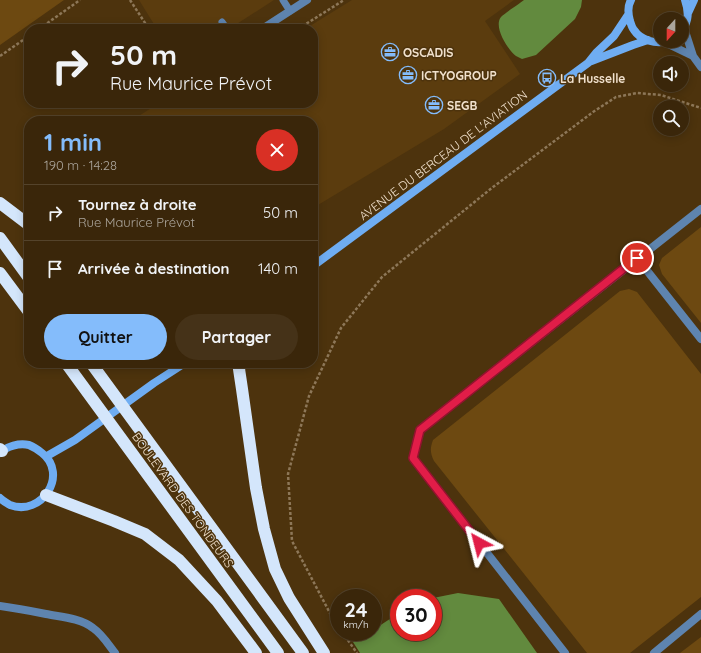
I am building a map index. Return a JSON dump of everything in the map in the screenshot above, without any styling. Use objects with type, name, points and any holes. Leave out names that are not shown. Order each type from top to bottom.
[{"type":"highway","points":[[0,203],[24,221]]},
{"type":"highway","points":[[0,238],[24,271]]},
{"type":"highway","points":[[0,273],[24,305]]},
{"type":"highway","name":"BOULEVARD DES TONDEURS","points":[[70,368],[278,653]]},
{"type":"highway","name":"BOULEVARD DES TONDEURS","points":[[95,368],[303,653]]},
{"type":"highway","points":[[240,368],[256,488],[264,529],[275,569],[289,598],[324,653]]},
{"type":"highway","points":[[46,495],[114,520],[145,534],[179,560],[216,601],[256,653]]},
{"type":"street","points":[[270,24],[307,0]]},
{"type":"street","points":[[685,0],[688,12]]},
{"type":"street","points":[[689,12],[694,0]]},
{"type":"street","points":[[630,1],[628,15],[633,30],[641,37],[653,42]]},
{"type":"street","name":"AVENUE DU BERCEAU DE L'AVIATION","points":[[588,63],[614,36],[628,15]]},
{"type":"street","name":"AVENUE DU BERCEAU DE L'AVIATION","points":[[318,262],[588,63],[648,40]]},
{"type":"street","points":[[689,45],[693,56],[701,67]]},
{"type":"street","points":[[678,48],[693,56]]},
{"type":"street","points":[[565,653],[413,458],[420,430],[701,209]]},
{"type":"street","points":[[637,258],[701,339]]},
{"type":"street","points":[[47,456],[75,440],[177,368]]},
{"type":"street","points":[[0,498],[8,504],[14,506],[25,507],[32,505],[42,500],[46,495],[51,486],[53,477],[52,466],[47,456],[35,447],[18,444],[1,451]]},
{"type":"street","points":[[0,606],[78,620],[91,626],[103,636],[115,653]]},
{"type":"street","points":[[654,653],[701,614]]},
{"type":"lane","points":[[283,0],[290,11]]},
{"type":"path","points":[[46,24],[80,0]]},
{"type":"path","points":[[130,0],[146,24]]},
{"type":"path","points":[[306,24],[344,0]]},
{"type":"path","points":[[0,56],[24,39]]},
{"type":"path","points":[[330,613],[292,541],[288,474],[309,396],[341,328],[382,277],[493,187],[593,112],[616,97],[638,93],[661,95],[701,108]]},
{"type":"path","points":[[348,641],[356,653]]},
{"type":"shaded area","points":[[0,0],[64,0],[30,24],[24,24],[24,28],[0,45]]},
{"type":"shaded area","points":[[139,0],[274,0],[237,24],[154,24]]},
{"type":"shaded area","points":[[352,0],[514,0],[485,21],[520,74],[444,129],[318,205],[318,116],[139,116],[151,108],[318,108],[318,24],[313,24]]},
{"type":"shaded area","points":[[524,0],[582,0],[581,7],[575,19],[536,55],[522,59],[516,56],[509,49],[502,38],[499,21],[501,17]]},
{"type":"shaded area","points":[[701,227],[701,323],[662,274],[659,265],[662,258]]},
{"type":"shaded area","points":[[629,289],[637,292],[701,374],[701,597],[630,653],[587,653],[434,461],[431,448],[433,440],[620,291]]},
{"type":"shaded area","points":[[458,593],[499,599],[537,653],[360,653],[353,642],[382,641],[382,624],[390,619],[390,641],[442,641],[442,596]]},
{"type":"shaded area","points":[[701,637],[701,653],[680,653]]},
{"type":"place","name":"OSCADIS","points":[[390,52]]},
{"type":"place","name":"ICTYOGROUP","points":[[408,75]]},
{"type":"place","name":"La Husselle","points":[[547,78]]},
{"type":"place","name":"SEGB","points":[[434,105]]},
{"type":"route","points":[[479,543],[413,458],[420,430],[637,258]]}]
